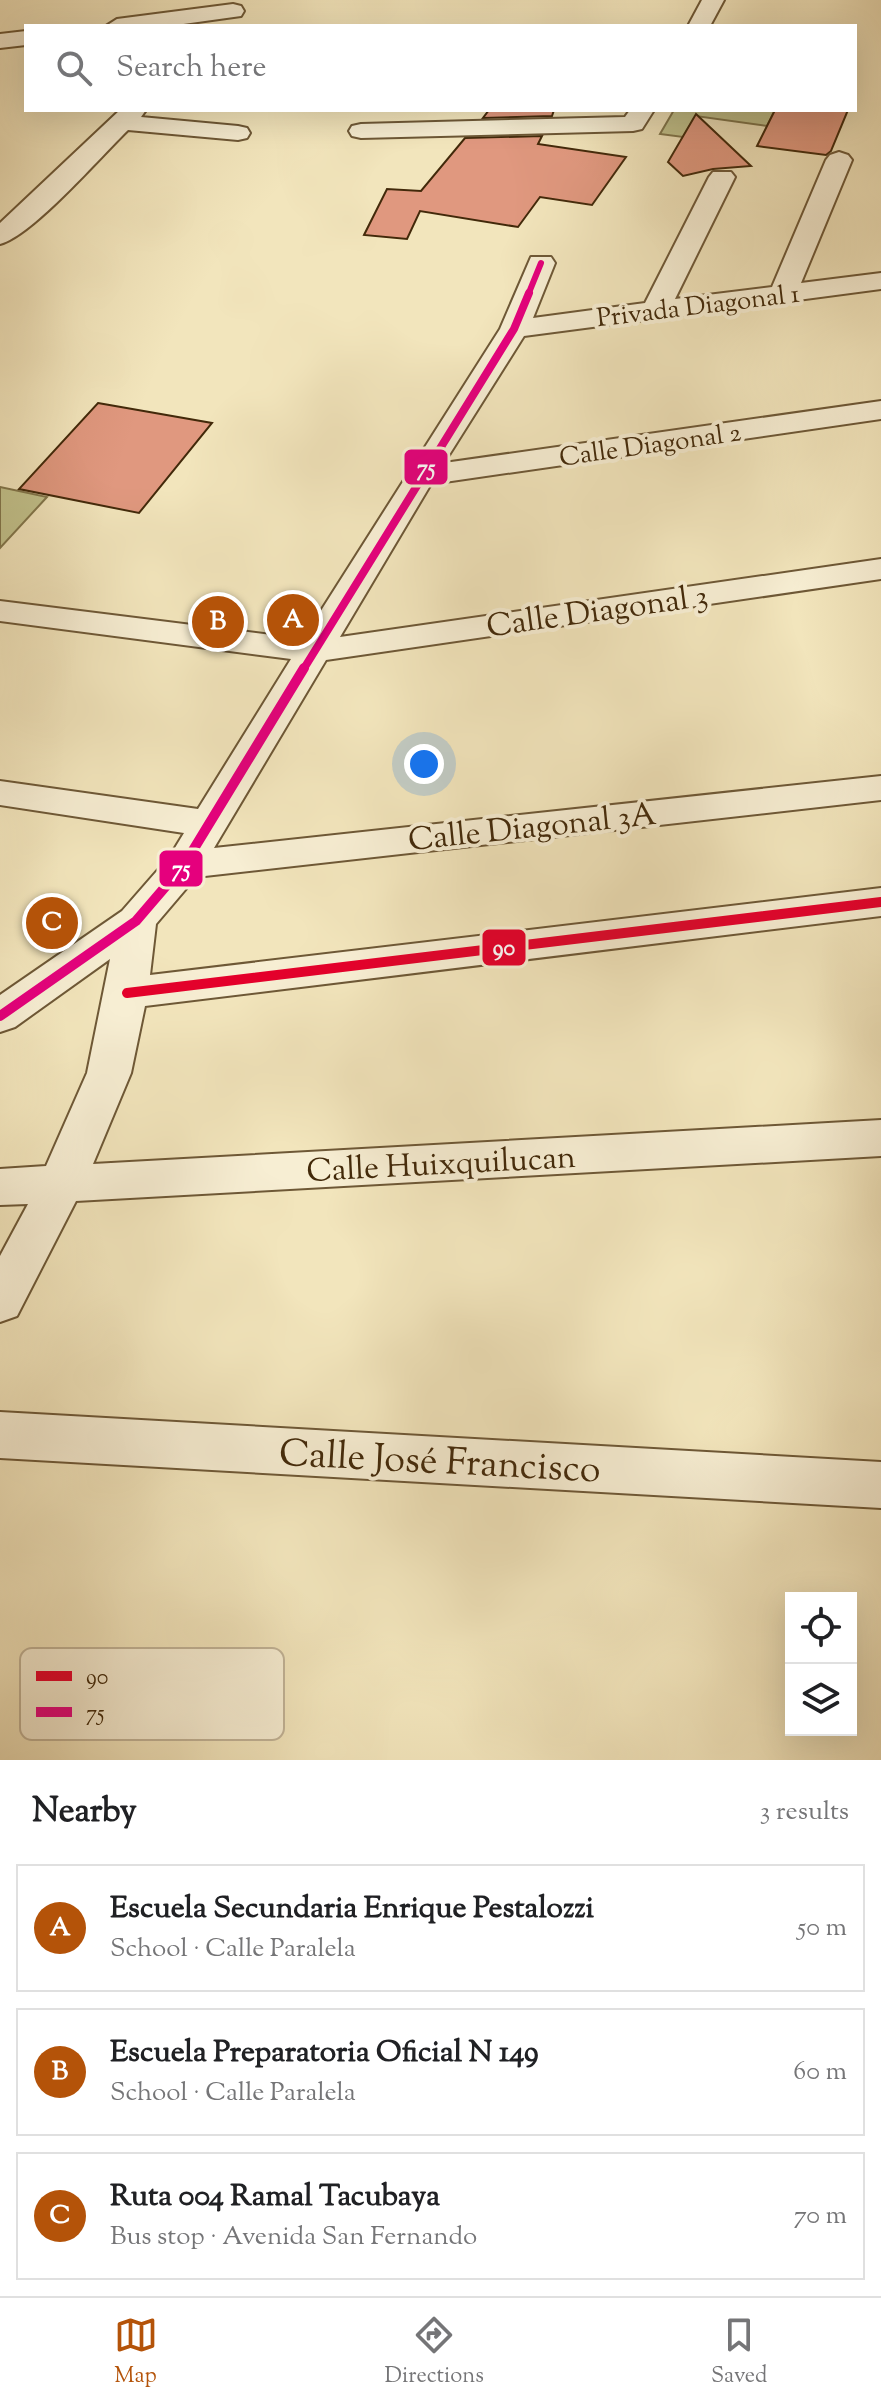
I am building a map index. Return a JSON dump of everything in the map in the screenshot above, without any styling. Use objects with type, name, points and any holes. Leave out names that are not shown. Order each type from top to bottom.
[{"type":"street","points":[[700,24],[713,0]]},
{"type":"street","points":[[133,24],[230,12]]},
{"type":"street","points":[[0,41],[24,38]]},
{"type":"street","points":[[361,131],[633,124],[641,112]]},
{"type":"street","points":[[0,236],[37,205],[127,116],[238,133]]},
{"type":"street","points":[[783,294],[839,160]]},
{"type":"street","points":[[656,310],[722,177]]},
{"type":"street","points":[[0,200],[37,205]]},
{"type":"street","points":[[2,1014],[136,921],[184,865],[420,476],[514,329],[541,263]]},
{"type":"street","name":"Privada Diagonal 1","points":[[514,329],[881,281]]},
{"type":"street","name":"Calle Diagonal 2","points":[[420,476],[881,410]]},
{"type":"street","name":"Calle Diagonal 3","points":[[0,611],[313,651],[881,569]]},
{"type":"street","name":"Calle Diagonal 3A","points":[[184,865],[881,788]]},
{"type":"street","points":[[0,793],[210,824]]},
{"type":"street","points":[[127,993],[881,902]]},
{"type":"street","points":[[0,1302],[61,1185],[109,1073],[127,993],[136,921]]},
{"type":"street","name":"Calle Huixquilucan","points":[[0,1187],[881,1138]]},
{"type":"street","name":"Calle José Francisco","points":[[0,1435],[881,1485]]},
{"type":"green space","points":[[673,112],[774,112],[767,126],[696,116],[683,137],[660,134]]},
{"type":"green space","points":[[0,487],[47,497],[0,548]]},
{"type":"building","points":[[488,112],[553,112],[552,116],[483,118]]},
{"type":"building","points":[[774,112],[847,112],[831,151],[826,155],[757,146]]},
{"type":"building","points":[[696,114],[751,166],[713,169],[683,176],[668,162]]},
{"type":"building","points":[[542,136],[538,144],[626,157],[592,205],[540,197],[518,227],[420,211],[407,239],[364,235],[387,189],[421,191],[465,138]]},
{"type":"building","points":[[98,403],[212,423],[139,513],[19,489]]},
{"type":"transit line","name":"75","points":[[0,1016],[136,921],[184,865],[420,476],[514,329],[541,263]]},
{"type":"transit line","name":"90","points":[[127,993],[881,902]]},
{"type":"place","name":"Escuela Secundaria Enrique Pestalozzi","points":[[293,620]]},
{"type":"place","name":"Escuela Preparatoria Oficial N 149","points":[[218,622]]},
{"type":"place","name":"Ruta 004 Ramal Tacubaya","points":[[52,923]]}]
